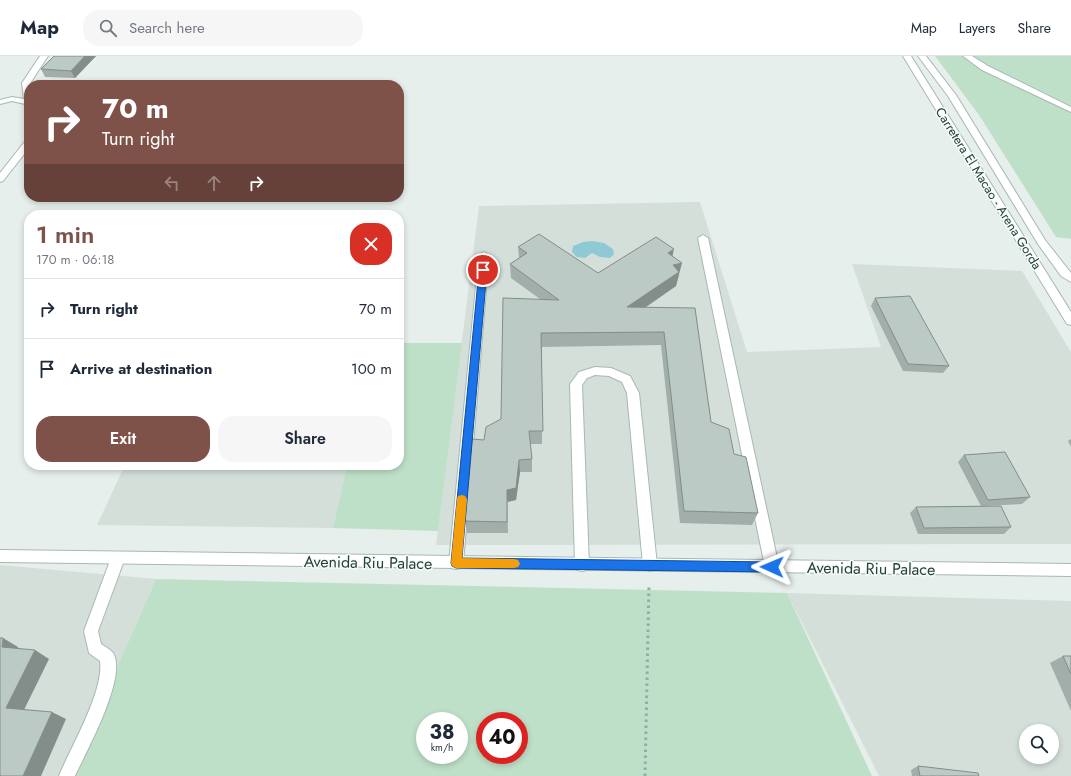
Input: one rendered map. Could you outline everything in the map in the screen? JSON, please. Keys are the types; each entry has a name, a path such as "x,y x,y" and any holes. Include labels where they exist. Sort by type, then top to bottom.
{"street":[{"path":"28,80 44,56"},
{"name":"Carretera El Macao - Arena Gorda","path":"907,56 1071,321"},
{"path":"922,56 952,95 1041,242 1065,274 1071,278"},
{"path":"967,56 985,68 1071,110"},
{"path":"0,102 12,99 24,103"},
{"path":"0,179 24,148"},
{"path":"704,238 772,567"},
{"path":"456,563 484,255"},
{"path":"582,565 576,384 584,375 595,371 611,372 626,379 633,393 650,565"},
{"name":"Avenida Riu Palace","path":"0,556 582,565 1071,570"},
{"path":"67,776 104,694 109,671 107,657 94,648 91,631 118,558"}],"path":[{"path":"645,776 650,565"}],"shaded area":[{"path":"700,202 747,352 881,347 852,264 1022,271 1071,352 1071,544 436,545 479,206"},
{"path":"123,470 346,470 333,528 97,525"},
{"path":"0,565 156,579 69,776 0,776"},
{"path":"787,593 1071,601 1071,776 879,776"}],"green space":[{"path":"935,56 1071,56 1071,239 1056,237 979,115"},
{"path":"404,343 462,343 438,531 333,528 346,470 404,470"},
{"path":"156,579 787,593 872,776 69,776"}],"water":[{"path":"592,241 604,243 613,249 614,254 610,258 600,257 592,253 585,258 577,257 572,252 573,246 583,242"}],"building":[{"path":"54,56 85,56 71,71 41,69"},
{"path":"539,234 598,273 656,237 674,249 668,253 682,263 673,265 679,272 627,307 695,308 711,422 729,429 734,454 746,457 758,513 684,511 664,332 541,333 543,431 529,431 532,459 519,460 516,488 507,490 507,522 465,521 472,439 484,440 486,427 501,419 503,298 559,300 510,264 527,253 518,247"},
{"path":"910,296 949,366 908,364 875,298"},
{"path":"1005,452 1030,497 988,500 964,455"},
{"path":"1001,506 1011,527 924,528 916,507"},
{"path":"0,638 3,638 2,647 35,650 6,708 52,712 23,776 0,776"},
{"path":"1063,656 1071,656 1071,674"},
{"path":"918,766 978,773 979,776 920,776"}],"slow traffic":[{"path":"462,499 456,563 514,564"}],"route":[{"path":"483,270 456,563 772,567"}]}
